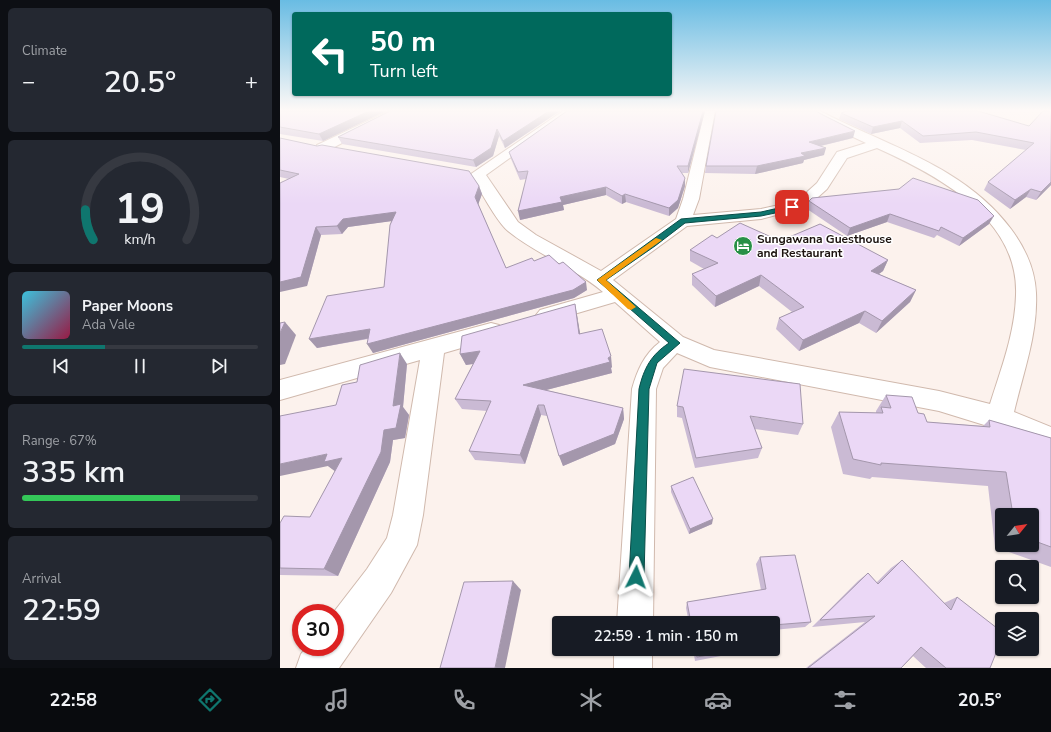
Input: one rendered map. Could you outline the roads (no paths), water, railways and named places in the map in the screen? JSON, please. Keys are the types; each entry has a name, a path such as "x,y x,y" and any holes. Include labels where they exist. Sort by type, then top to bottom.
{"street":[{"path":"322,148 334,142"},
{"path":"520,142 471,173 486,189 512,226 601,280 675,343 710,358 939,401 999,418 1051,439"},
{"path":"683,221 691,199 703,142"},
{"path":"601,280 683,221 761,214 802,204 822,186 842,156 878,143 919,163 964,189 985,207 1004,229 1021,258 1025,276 1026,303 1022,328 999,418"},
{"path":"308,145 345,152"},
{"path":"280,390 617,295"},
{"path":"635,616 644,389 648,374 654,361 675,343"},
{"path":"344,628 378,581 401,545 408,515 433,348"},
{"path":"315,668 324,656"},
{"path":"633,668 634,656"}],"place":[{"name":"Sungawana Guesthouse and Restaurant","path":"743,246"}]}
